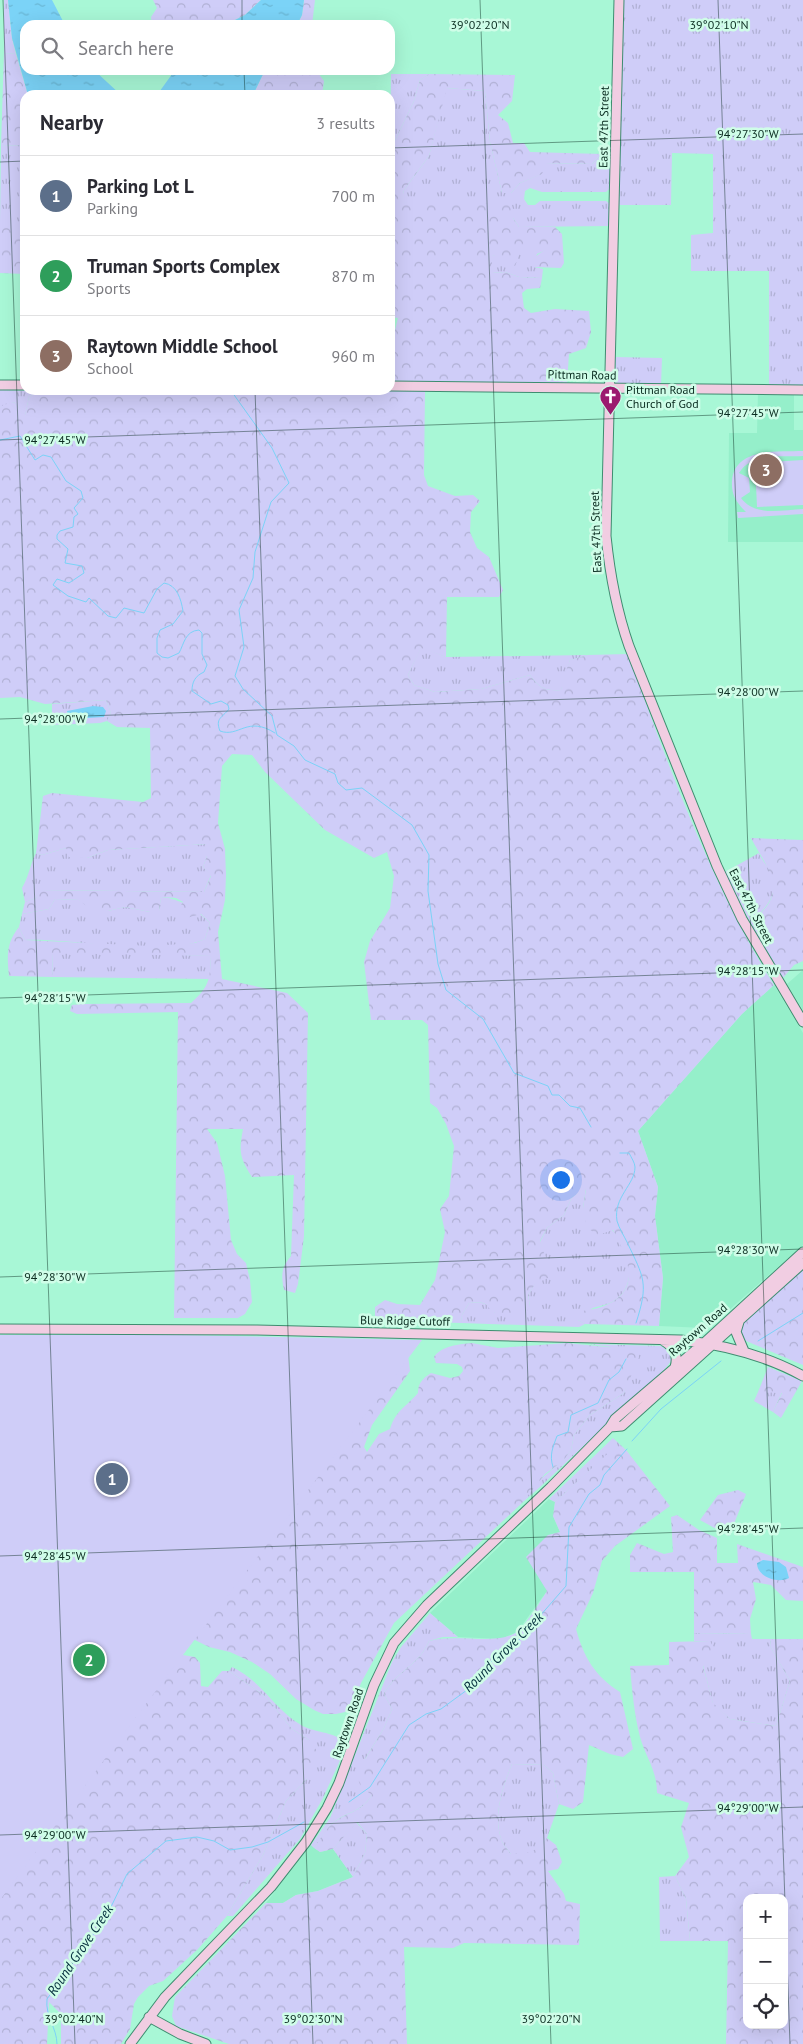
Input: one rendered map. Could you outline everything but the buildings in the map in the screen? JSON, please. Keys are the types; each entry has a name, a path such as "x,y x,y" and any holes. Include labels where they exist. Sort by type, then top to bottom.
{"main road":[{"name":"East 47th Street","path":"619,0 606,536 610,576 617,611 717,866 742,919 803,1022"},
{"path":"0,385 20,385"},
{"name":"Pittman Road","path":"395,386 803,390"},
{"name":"Raytown Road","path":"130,2044 149,2017 271,1887 306,1842 334,1793 350,1757 374,1685 394,1643 427,1605 551,1488 610,1427 615,1419 704,1343 803,1252"},
{"name":"Raytown Road","path":"610,1427 622,1426 803,1263"},
{"path":"739,1322 736,1332 744,1351"},
{"name":"Blue Ridge Cutoff","path":"0,1329 251,1330 662,1340 714,1344 744,1351 772,1361 803,1376"},
{"path":"662,1340 674,1349 675,1367"},
{"path":"149,2017 180,2034 206,2044"}],"shaded area":[{"path":"758,392 794,392 794,430 803,430 803,542 728,542 729,433 757,433"},
{"path":"803,970 803,1010 787,984"},
{"path":"774,985 803,1033 803,1245 711,1326 705,1328 659,1326 663,1278 655,1216 658,1187 638,1131 742,1014"},
{"path":"549,1499 555,1502 553,1516 560,1532 547,1591 517,1632 501,1639 458,1637 430,1613"},
{"path":"311,1845 320,1852 333,1849 353,1877 318,1891 296,1895 283,1903 266,1903"}],"green space":[{"path":"4,0 8,0 12,38 16,54 4,53"},
{"path":"153,0 261,0 245,15 235,20 151,20 151,17 157,8"},
{"path":"304,0 315,0 313,20 300,20"},
{"path":"623,0 803,0 803,385 769,385 769,271 691,271 691,235 713,233 713,154 672,153 671,205 618,205"},
{"path":"4,53 16,54 20,75 22,75 27,90 20,90 20,145 1,146"},
{"path":"429,74 420,80 414,101 395,141 395,90 391,90 391,75"},
{"path":"429,74 515,75 512,101 498,115 508,123 513,143 524,143 530,152 602,154 592,164 546,163 542,174 520,183 511,193 502,193 490,142 485,91 447,88 429,156 404,190 402,202 512,204 513,218 519,227 555,227 562,234 564,263 561,268 534,267 529,261 546,249 517,249 518,259 515,266 504,265 499,255 492,256 492,273 505,272 519,277 542,278 540,288 527,289 522,293 524,308 531,313 555,309 589,311 591,332 586,348 569,354 567,383 395,381 395,330 398,318 395,318 395,141 414,101 420,80"},
{"path":"263,75 320,75 324,81 323,90 255,90"},
{"path":"446,88 485,91 490,142 502,193 511,193 520,183 541,174 545,163 592,164 602,154 611,153 610,188 606,192 542,192 530,188 525,191 524,199 528,205 535,205 540,201 606,201 610,204 610,226 519,227 513,218 401,202 404,190 429,156"},
{"path":"20,145 20,222 0,222 1,146"},
{"path":"0,222 20,222 20,274 0,273"},
{"path":"516,249 548,249 537,254 534,267 543,269 542,278 519,277 505,272 492,273 492,256"},
{"path":"615,357 662,358 661,385 616,384"},
{"path":"0,390 20,391 20,395 32,395 29,397 25,416 14,402 0,408"},
{"path":"395,391 425,391 424,475 428,486 455,496 473,495 480,501 471,512 470,532 477,548 489,557 503,590 499,597 447,597 446,657 421,648 408,675 414,685 435,692 481,689 530,675 543,688 561,690 570,660 588,655 628,654 675,781 710,865 751,946 774,985 742,1014 638,1131 658,1187 655,1216 663,1278 659,1326 585,1324 578,1320 580,1312 603,1306 617,1298 625,1290 629,1271 623,1250 613,1230 598,1235 587,1228 583,1208 586,1189 572,1197 564,1215 547,1228 540,1241 545,1256 552,1262 550,1277 535,1284 528,1295 530,1306 525,1314 501,1315 485,1304 469,1303 462,1315 461,1323 375,1320 375,1307 385,1300 397,1304 420,1305 435,1280 445,1232 440,1209 449,1196 454,1146 446,1124 437,1108 430,1103 428,1025 422,1020 371,1020 364,962 370,941 390,908 394,876 387,852 374,858 325,830 265,772 252,755 232,754 222,766 218,823 225,849 226,875 225,900 218,932 222,979 287,993 308,1013 304,1236 298,1284 295,1293 284,1290 282,1276 285,1264 291,1256 294,1175 252,1177 241,1154 243,1129 207,1129 217,1143 225,1176 231,1240 237,1254 246,1263 252,1302 245,1314 238,1318 174,1318 178,1012 77,1014 70,1011 72,1005 83,1004 191,1003 202,992 207,983 211,956 53,953 52,977 9,976 8,950 19,927 25,940 151,946 195,943 205,939 210,923 201,914 183,919 178,909 183,902 176,898 161,897 159,912 125,907 108,911 91,910 79,900 55,899 49,909 22,914 25,902 36,898 40,890 204,892 211,876 203,867 207,856 207,844 108,850 87,858 69,857 66,848 42,855 36,853 43,796 52,793 143,802 151,798 150,728 117,727 107,721 111,713 106,700 45,704 20,697 0,698 0,408 3,405 14,402 25,415 29,397 32,395 395,395"},
{"path":"803,451 803,456 777,456 759,459 745,466 739,473 749,478 750,492 741,498 747,504 754,508 769,511 803,509 803,514 738,518 737,512 746,512 735,498 732,490 732,481 735,470 741,462 749,457 770,452"},
{"path":"803,460 803,505 757,507 755,463"},
{"path":"421,647 446,657 588,655 570,660 561,690 543,688 530,675 481,689 435,692 414,685 408,675"},
{"path":"106,700 111,713 107,721 52,725 52,704"},
{"path":"751,838 803,840 803,961 794,965 783,978 750,922 770,902 773,892 770,872"},
{"path":"207,844 207,856 203,867 211,875 204,892 41,890 36,898 25,902 22,888 36,853 42,855 66,848 87,858 108,850"},
{"path":"759,853 773,875 774,885 768,903 760,914 750,922 725,872"},
{"path":"161,897 182,902 205,918 210,923 205,939 166,947 117,946 25,940 19,927 22,914 49,909 55,899 79,900 108,911 125,907 150,912 159,911"},
{"path":"100,952 211,956 210,979 52,977 53,953"},
{"path":"586,1188 583,1208 611,1229 617,1236 629,1263 628,1282 618,1298 589,1310 578,1320 585,1324 579,1327 461,1323 462,1315 469,1303 484,1304 495,1313 530,1306 528,1295 541,1270 543,1256 540,1242 547,1228 564,1215 572,1197"},
{"path":"803,1268 803,1365 746,1341 741,1330 745,1320"},
{"path":"0,1335 182,1335 422,1340 142,1709 0,1900"},
{"path":"472,1343 498,1348 567,1343 636,1350 639,1357 624,1393 590,1415 574,1435 571,1450 563,1461 545,1474 522,1503 394,1623 361,1683 352,1705 345,1712 323,1714 314,1710 296,1699 270,1674 252,1662 230,1652 209,1647 191,1638 407,1347 410,1371 372,1425 364,1447 367,1452 379,1434 390,1429 398,1413 418,1393 420,1384 426,1377 431,1373 450,1378 459,1376 463,1371 462,1367 457,1364 436,1363 434,1357 437,1353 451,1346"},
{"path":"590,1344 661,1346 670,1352 671,1361 665,1369 522,1503 535,1484 563,1460 571,1450 574,1435 590,1415 624,1393 630,1374 610,1347"},
{"path":"768,1367 802,1381 781,1418 773,1412 782,1393 758,1392"},
{"path":"758,1392 782,1392 773,1412 754,1401"},
{"path":"613,1438 626,1450 616,1447 555,1502 549,1499"},
{"path":"616,1446 626,1450 670,1506 615,1546 602,1561 593,1593 576,1629 583,1649 597,1673 620,1692 633,1749 623,1757 589,1745 583,1802 573,1809 559,1804 553,1773 544,1765 512,1764 502,1792 498,1812 499,1832 504,1846 511,1854 532,1851 547,1838 556,1845 562,1862 558,1869 548,1871 564,1894 566,1901 580,1904 579,1945 464,1943 453,1948 404,1947 407,2044 229,2044 176,2026 172,2016 175,1997 266,1903 283,1903 296,1895 318,1891 353,1877 365,1853 367,1834 357,1822 333,1849 320,1852 314,1848 331,1825 363,1806 372,1795 361,1787 356,1774 384,1728 392,1709 384,1694 395,1679 419,1657 429,1641 451,1638 499,1638 509,1636 521,1629 547,1591 526,1557 548,1535 560,1532 553,1516 555,1502"},
{"path":"738,1490 746,1494 729,1536 700,1520 718,1495"},
{"path":"677,1515 699,1530 717,1538 717,1563 738,1563 737,1544 803,1567 803,1601 786,1600 771,1585 753,1582 756,1599 750,1619 751,1634 694,1633 694,1572 630,1572 630,1555 637,1543 664,1554 673,1552 671,1517"},
{"path":"430,1613 458,1637 443,1637 429,1641 419,1657 389,1686 384,1694 392,1709 384,1728 365,1759 372,1795 362,1806 331,1825 314,1848 311,1845 330,1818 392,1662 401,1647"},
{"path":"694,1633 751,1634 752,1639 771,1639 770,1646 790,1681 776,1726 730,1719 713,1704 703,1665 710,1641 694,1641"},
{"path":"771,1639 803,1639 803,2044 726,2044 728,1941 690,1941 686,1899 675,1876 689,1857 681,1827 689,1803 657,1793 653,1771 638,1728 630,1666 669,1665 669,1642 710,1641 717,1654 703,1666 713,1703 730,1719 776,1726 790,1681 770,1646"},
{"path":"177,1654 195,1657 200,1663 201,1686 208,1687 222,1671 229,1671 266,1697 292,1729 309,1740 317,1751 316,1764 307,1779 286,1801 263,1855 227,1916 198,1949 173,1972 163,1981 149,1986 138,1997 134,2004 130,2029 121,2044 61,2044 61,2014 49,2002 47,2044 0,2044 0,1880"},
{"path":"232,1667 251,1679 283,1711 301,1725 340,1738 344,1742 343,1754 323,1798 300,1839 233,1916 227,1916 263,1855 286,1801 307,1779 309,1740 292,1729 266,1697 229,1671"},
{"path":"512,1764 544,1765 553,1773 559,1804 547,1838 540,1848 527,1854 511,1854 504,1846 499,1832 498,1812 505,1782"},
{"path":"356,1822 367,1834 365,1853 353,1877 333,1849"},
{"path":"675,1876 686,1899 690,1941 660,1941 659,1877"}],"water":[{"path":"8,0 52,0 62,20 20,20 20,66 12,38"},
{"path":"261,0 304,0 300,20 235,20 245,15"},
{"path":"22,75 99,75 116,90 27,90"},
{"path":"171,75 263,75 255,90 161,90"},
{"path":"93,706 103,707 106,711 104,717 71,719 68,717 67,711"},
{"path":"763,1560 779,1562 786,1567 789,1578 774,1580 764,1575 760,1572 757,1563"}],"waterway":[{"path":"234,395 272,448 289,483 271,502 255,552 253,578 239,610 244,647 235,676 243,689 272,716 277,735 294,746 305,760 335,774 338,783 346,790 362,788 412,825 429,855 428,891 438,964 446,990 483,1019 514,1073 548,1086 552,1095 559,1095 570,1106 580,1108 591,1127"},
{"path":"0,440 20,436 35,460 43,455 51,457 66,481 81,491 83,498 74,508 78,514 74,517 73,527 60,531 57,539 68,549 65,563 82,566 84,573 69,583 57,579 53,585 68,596 86,602 89,598 108,616 116,618 124,608 144,613 157,589 164,583 168,584 180,597 183,611 173,624 160,630 157,638 157,653 162,657 168,658 179,653 188,635 199,630 202,633 202,654 207,665 204,672 198,675 195,680 192,691 211,704 221,701 228,705 229,709 220,718 218,723 220,731 233,732 250,726 257,726 275,733"},
{"path":"620,1153 629,1153 635,1167 632,1180 618,1205 617,1221 643,1281 642,1299 636,1323"},
{"name":"Round Grove Creek","path":"758,1341 803,1313"},
{"path":"553,1467 551,1455 554,1444 557,1436 568,1432 571,1415 598,1403 609,1380 619,1372 626,1359"},
{"name":"Round Grove Creek","path":"632,1441 661,1409 721,1361"},
{"name":"Round Grove Creek","path":"349,1802 370,1787 409,1725 426,1714 441,1709 467,1690 503,1648 519,1640 566,1586 569,1527 589,1494 600,1485 604,1475 627,1449"},
{"name":"Round Grove Creek","path":"57,2044 48,2011 47,1999 107,1915 127,1874 166,1841 197,1837 214,1841 230,1850 252,1847 268,1842 304,1822"}],"place":[{"name":"Pittman Road Church of God","path":"610,416"},
{"name":"Raytown Middle School","path":"766,470"},
{"name":"Parking Lot L","path":"112,1479"},
{"name":"Truman Sports Complex","path":"89,1660"}]}
